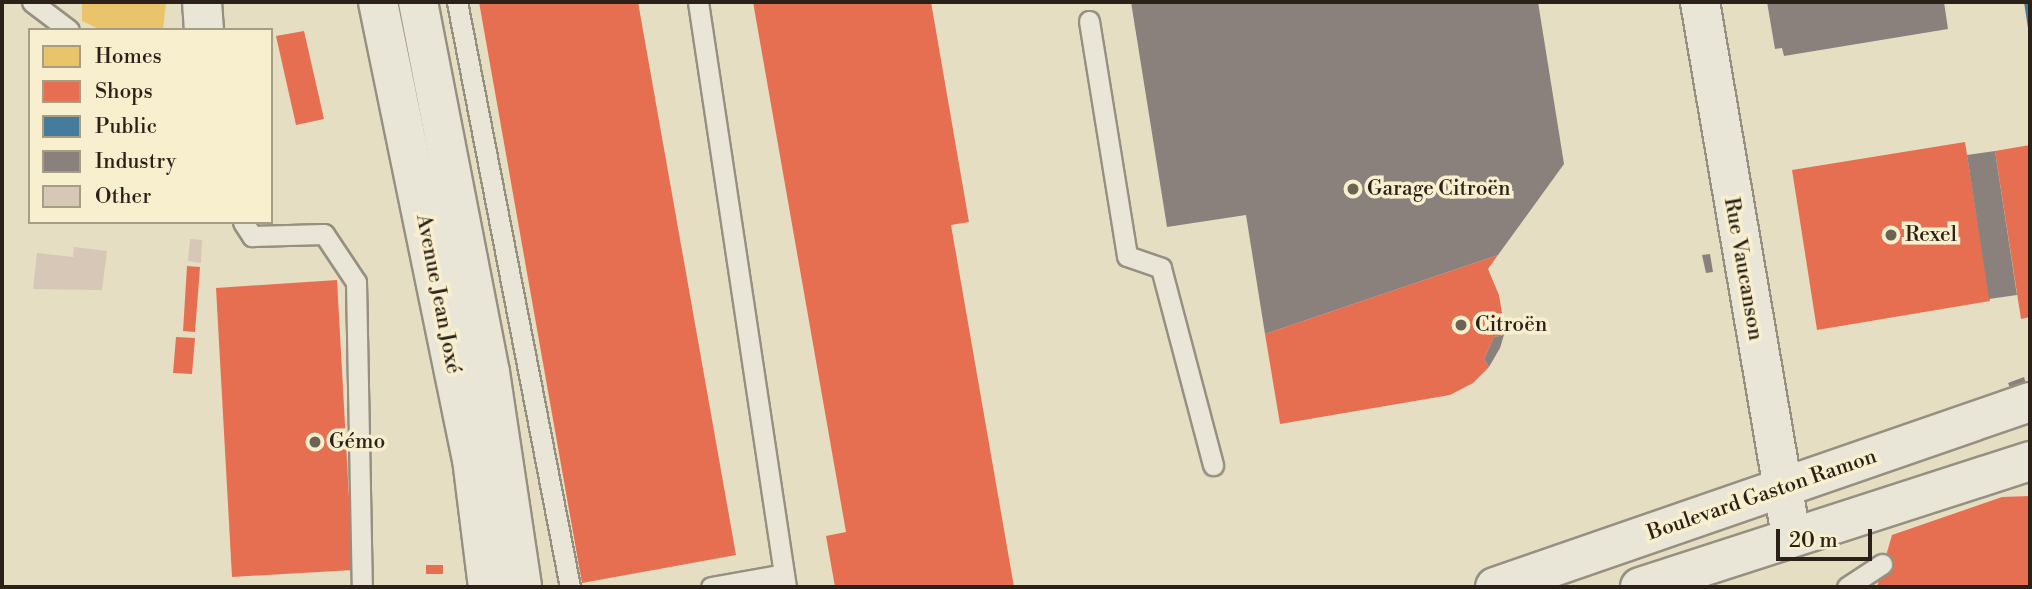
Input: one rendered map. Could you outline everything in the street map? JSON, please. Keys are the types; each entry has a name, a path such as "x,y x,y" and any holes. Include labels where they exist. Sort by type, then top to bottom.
{"main road":[{"path":"202,2 204,28"},
{"name":"Avenue Jean Joxé","path":"378,2 472,459 488,587"},
{"name":"Avenue Jean Joxé","path":"418,2 490,372 522,587"},
{"name":"Rue Vaucanson","path":"1700,2 1791,536"},
{"name":"Boulevard Gaston Ramon","path":"1495,587 2030,402"},
{"path":"1640,587 1791,536 2030,461"}],"lane":[{"path":"32,2 66,28"},
{"path":"457,2 569,587"},
{"path":"698,2 785,580 711,587"},
{"path":"1089,21 1126,256 1161,268 1213,465"},
{"path":"244,224 252,236 324,234 356,282 362,587"},
{"path":"1847,587 1882,564"}],"building: Homes":[{"path":"82,2 166,2 163,28 97,28 82,21"}],"building: Shops":[{"path":"479,2 638,2 736,555 582,583"},
{"path":"753,2 931,2 969,222 951,225 1014,587 835,587 826,536 846,532"},
{"path":"304,31 324,119 296,125 276,36"},
{"name":"Rexel","path":"1965,142 1990,301 1817,330 1792,170"},
{"path":"2030,145 2030,317 2021,319 1995,151"},
{"path":"1498,255 1488,269 1499,295 1505,331 1504,335 1494,337 1484,359 1489,367 1473,383 1450,395 1280,424 1265,334"},
{"path":"187,266 200,267 195,332 183,331"},
{"path":"337,280 353,570 232,577 216,288"},
{"path":"176,337 195,338 192,374 173,373"},
{"path":"2030,496 2030,587 1877,587 1892,535 2002,497"},
{"path":"426,565 443,565 443,574 426,574"}],"building: Public":[{"path":"2024,2 2030,2 2029,35"}],"building: Industry":[{"name":"Garage Citroën","path":"1131,2 1538,2 1564,164 1498,255 1265,334 1246,215 1167,227"},
{"path":"1767,2 1944,2 1948,29 1784,56 1782,48 1775,49"},
{"path":"1995,151 2017,295 1989,299 1967,155"},
{"path":"1710,254 1713,272 1706,273 1702,255"},
{"path":"1504,335 1489,367 1484,359 1494,337"},
{"path":"2024,377 2026,384 2011,390 2008,383"}],"building: Other":[{"path":"190,239 202,240 201,263 188,261"},
{"path":"74,247 107,251 102,290 33,289 37,253 73,257"}],"place":[{"name":"Garage Citroën","path":"1353,189"},
{"name":"Rexel","path":"1891,235"},
{"name":"Citroën","path":"1461,325"},
{"name":"Gémo","path":"315,442"}]}
